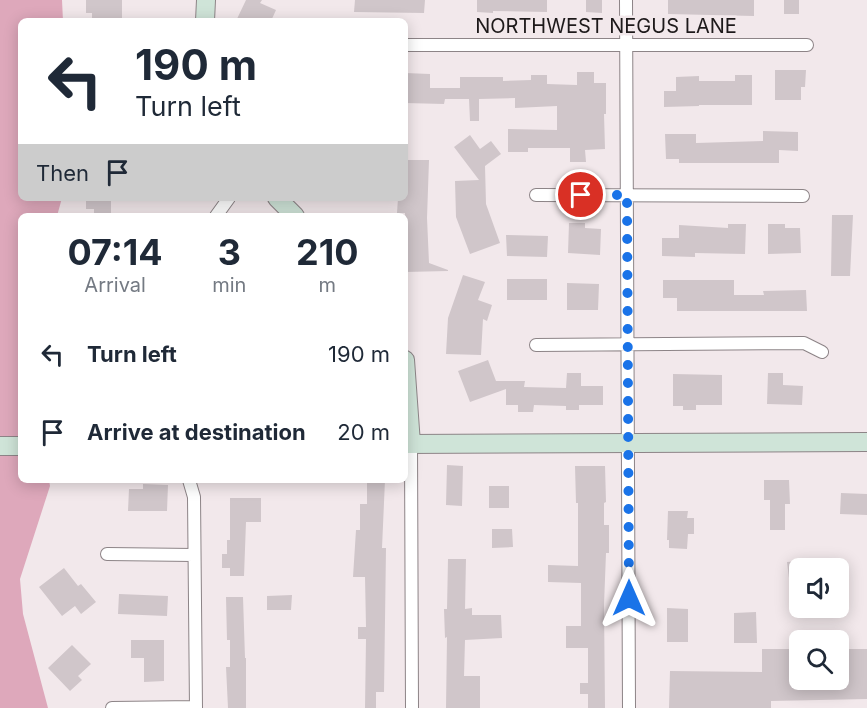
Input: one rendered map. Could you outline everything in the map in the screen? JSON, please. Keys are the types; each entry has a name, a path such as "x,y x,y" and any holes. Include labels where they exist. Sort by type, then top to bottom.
{"main road":[{"path":"206,0 206,18"},
{"path":"280,201 292,213"},
{"path":"408,444 867,442"},
{"path":"0,446 18,446"}],"street":[{"path":"626,0 629,708"},
{"name":"NORTHWEST NEGUS LANE","path":"408,45 807,45"},
{"path":"536,195 803,196"},
{"path":"536,345 804,343 822,352"},
{"path":"408,444 412,708"},
{"path":"112,708 196,708 194,496 190,483"},
{"path":"194,496 198,483"},
{"path":"107,554 194,555"}],"shaded area":[{"path":"0,0 62,0 63,18 18,18 18,201 61,201 58,213 18,213 18,483 50,483 50,486 20,579 23,614 48,708 0,708"}],"building":[{"path":"86,0 122,0 122,18 92,18 92,13 86,13"},
{"path":"246,0 262,0 260,3 276,10 272,18 237,18"},
{"path":"355,0 425,0 424,13 354,12"},
{"path":"477,0 547,0 547,12 477,12"},
{"path":"586,0 602,0 602,13 586,12"},
{"path":"668,0 754,0 754,16 668,14"},
{"path":"784,0 799,0 799,14 784,14"},
{"path":"775,70 806,70 805,87 801,87 801,100 775,100"},
{"path":"577,72 594,72 594,83 606,83 605,149 585,150 586,162 570,162 570,148 528,148 528,152 508,152 508,129 557,130 557,106 515,108 515,98 479,99 479,121 470,121 469,99 445,99 444,104 408,103 408,73 430,74 430,88 460,88 460,77 503,77 503,81 531,80 531,75 547,75 547,84 577,85"},
{"path":"735,75 752,75 752,105 664,107 664,91 676,91 676,77 699,76 699,81 735,81"},
{"path":"763,131 798,132 798,151 779,150 779,163 679,163 679,159 666,159 665,134 696,134 696,143 763,141"},
{"path":"470,135 480,149 491,141 501,154 485,166 486,204 500,243 470,254 456,217 455,181 479,180 454,147"},
{"path":"408,160 429,160 427,218 429,263 448,271 408,272 408,213 397,213 398,201 408,201"},
{"path":"86,201 111,201 111,213 94,213 94,209 86,209"},
{"path":"832,215 853,215 850,276 831,276"},
{"path":"569,223 585,223 585,228 601,229 600,255 568,253"},
{"path":"728,224 746,224 745,254 695,253 695,257 662,256 662,238 679,238 679,225 728,228"},
{"path":"768,224 785,224 785,228 800,228 801,253 768,254"},
{"path":"506,235 548,236 547,257 507,256"},
{"path":"463,275 485,282 478,300 492,305 487,321 483,319 481,355 446,354 448,318"},
{"path":"507,279 547,279 547,300 507,300"},
{"path":"663,280 734,280 734,295 764,295 763,291 806,290 807,311 677,311 677,298 663,298"},
{"path":"567,283 599,284 598,310 567,310"},
{"path":"488,360 496,381 525,381 524,387 566,388 567,373 581,373 581,386 603,386 603,405 579,405 579,410 566,410 566,406 534,405 533,412 518,412 518,405 506,405 506,389 470,402 458,371"},
{"path":"768,373 783,373 783,385 803,386 802,405 767,404"},
{"path":"673,374 722,375 722,405 696,405 696,410 683,410 683,406 673,406"},
{"path":"447,465 463,466 462,506 446,505"},
{"path":"575,466 605,466 604,525 609,525 609,553 606,553 604,605 605,708 588,708 588,694 580,694 580,683 588,683 588,648 566,648 566,626 581,626 581,583 548,582 548,565 578,566 578,503 576,503"},
{"path":"764,480 789,480 790,504 785,504 785,530 770,530 770,500 764,500"},
{"path":"367,483 385,483 382,548 386,548 384,692 376,692 376,708 365,708 366,639 358,639 358,627 366,627 365,577 353,577 356,530 360,530 360,504 367,504"},
{"path":"143,484 168,485 167,511 128,511 129,489 143,489"},
{"path":"489,486 509,486 509,508 489,508"},
{"path":"841,493 867,494 867,515 840,514"},
{"path":"230,498 261,498 261,522 246,522 244,576 230,576 230,568 222,568 222,554 227,554 227,540 230,540"},
{"path":"668,511 688,511 687,518 694,518 694,534 688,534 687,549 669,548"},
{"path":"492,529 512,529 513,547 492,548"},
{"path":"448,559 466,559 465,609 472,608 472,615 501,615 502,638 465,640 464,676 480,676 480,708 446,708 447,637 445,638 444,609 447,609"},
{"path":"64,568 78,586 81,584 96,602 81,614 75,606 62,616 39,587"},
{"path":"119,594 168,596 167,616 118,614"},
{"path":"292,595 291,610 267,610 267,596"},
{"path":"226,597 243,597 246,708 228,708 226,667 230,667 230,640 227,640"},
{"path":"667,608 688,609 688,642 667,642"},
{"path":"756,612 757,643 734,643 734,613"},
{"path":"131,640 164,640 164,681 144,682 144,658 131,658"},
{"path":"72,645 91,664 78,676 82,680 70,691 48,668"},
{"path":"762,649 789,649 789,690 849,690 849,649 867,649 867,699 771,701 771,708 669,708 670,671 762,672"}],"route":[{"path":"581,195 627,195 629,598"}]}
